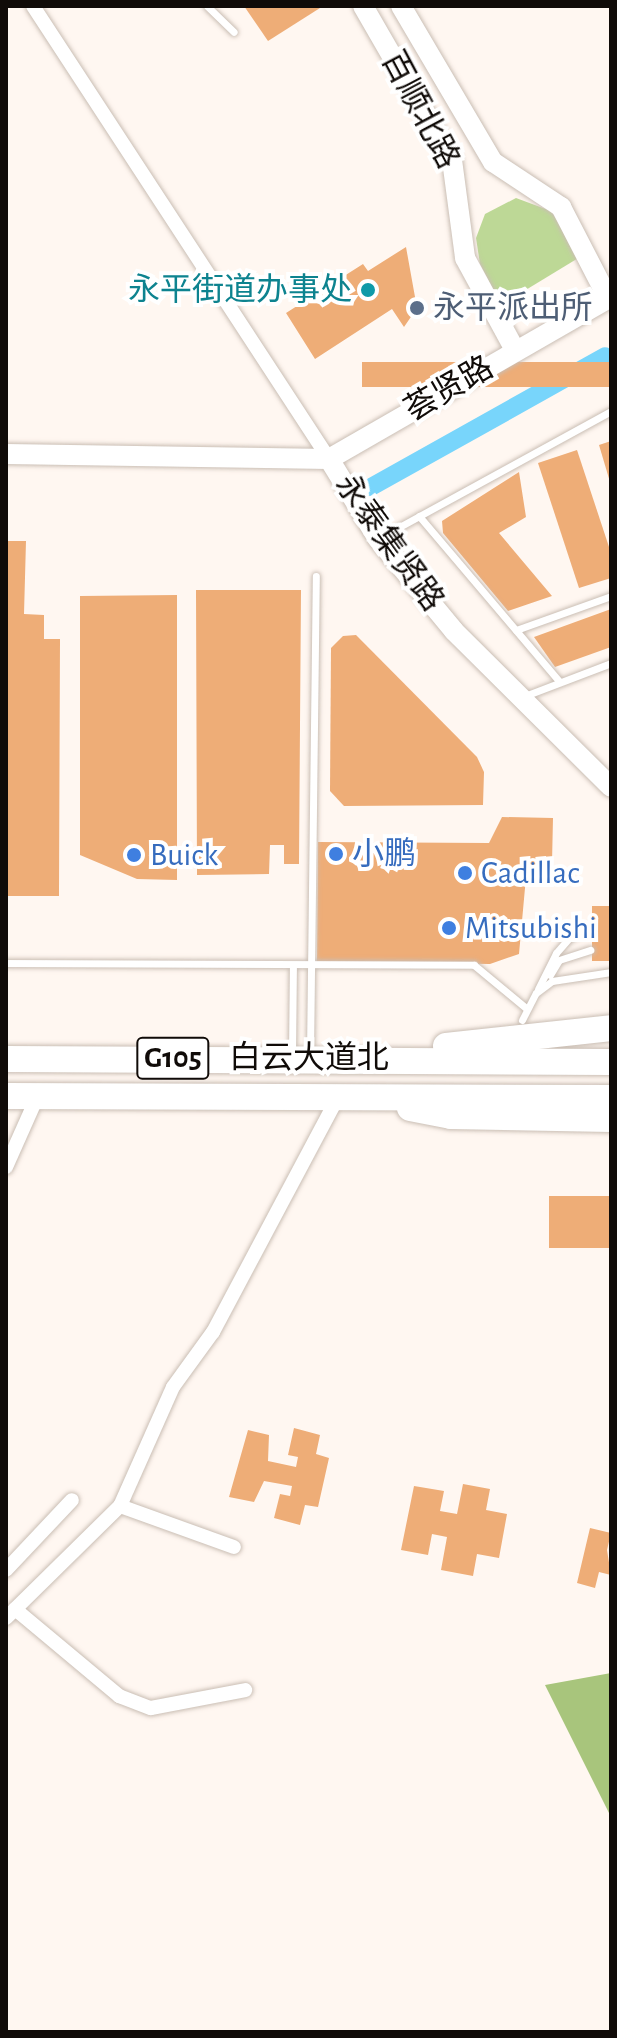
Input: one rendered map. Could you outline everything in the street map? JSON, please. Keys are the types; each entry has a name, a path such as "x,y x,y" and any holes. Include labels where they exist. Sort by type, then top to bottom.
{"highway":[{"name":"G105","path":"339,1058 611,1028"},
{"name":"白云大道北","path":"6,1059 339,1058 611,1062"},
{"name":"G105","path":"339,1095 451,1116 611,1119"},
{"name":"白云大道北","path":"6,1096 611,1098"}],"street":[{"path":"33,6 329,459"},
{"name":"百顺北路","path":"363,6 452,160 465,258 515,350"},
{"name":"百顺北路","path":"401,6 493,162 561,207 610,300"},
{"name":"荟贤路","path":"329,459 515,350 610,300"},
{"name":"永泰集贤路","path":"6,454 329,459 378,539 517,699 611,787"},
{"path":"6,1167 38,1095"},
{"path":"245,1690 184,1703 141,1704 119,1696 10,1613 120,1506 173,1387 213,1332 339,1095"},
{"path":"6,1570 72,1500"},
{"path":"120,1506 234,1547"}],"lane":[{"path":"207,6 234,32"},
{"path":"378,539 611,411"},
{"path":"419,516 559,681"},
{"path":"301,1058 311,965 316,576"},
{"path":"516,630 611,596"},
{"path":"517,699 611,663"},
{"path":"539,990 556,953 569,938 588,928"},
{"path":"522,1020 526,1008 559,960 590,950"},
{"path":"6,963 474,965 526,1008"},
{"path":"293,965 301,1058"},
{"path":"539,990 567,976 611,972"}],"green space":[{"path":"516,198 551,211 580,257 501,305 480,264 476,238 485,214"},
{"path":"611,1673 611,1817 545,1685"}],"building":[{"path":"244,6 318,6 320,8 268,41"},
{"name":"永平街道办事处","path":"406,247 417,308 404,327 392,309 315,359 286,313 363,264 368,271"},
{"path":"362,362 611,362 611,387 362,387"},
{"path":"611,441 611,482 610,482 599,445"},
{"path":"577,450 611,553 611,578 579,588 538,463"},
{"path":"519,472 526,517 499,533 552,596 508,611 443,533 442,521"},
{"path":"6,541 26,541 24,614 44,615 44,639 60,639 59,896 6,896"},
{"path":"196,590 301,590 299,864 284,864 284,845 270,845 269,874 197,875"},
{"path":"177,595 177,880 137,879 80,855 80,596"},
{"path":"611,609 611,647 555,667 534,637"},
{"path":"356,635 477,757 484,772 483,805 344,806 330,791 331,648 343,636"},
{"path":"502,817 553,818 552,863 527,866 519,954 490,964 317,962 318,842 489,843"},
{"path":"592,906 611,906 611,961 592,961"},
{"path":"549,1196 611,1196 611,1248 549,1248"},
{"path":"294,1428 320,1435 316,1454 329,1458 318,1507 305,1505 300,1525 274,1518 280,1494 290,1496 292,1486 264,1481 254,1502 229,1497 248,1430 269,1435 268,1461 296,1467 298,1457 288,1455"},
{"path":"463,1484 490,1489 486,1510 507,1514 499,1558 477,1554 473,1576 441,1570 447,1537 432,1534 428,1555 401,1550 414,1486 444,1491 440,1511 457,1514"},
{"path":"590,1528 611,1533 607,1550 611,1575 599,1572 595,1588 577,1583"}],"waterway":[{"path":"371,487 605,356"}],"place":[{"name":"永平街道办事处","path":"368,290"},
{"name":"永平派出所","path":"417,308"},
{"name":"小鹏","path":"336,854"},
{"name":"Buick","path":"134,855"},
{"name":"Cadillac","path":"465,873"},
{"name":"Mitsubishi","path":"449,928"}]}
